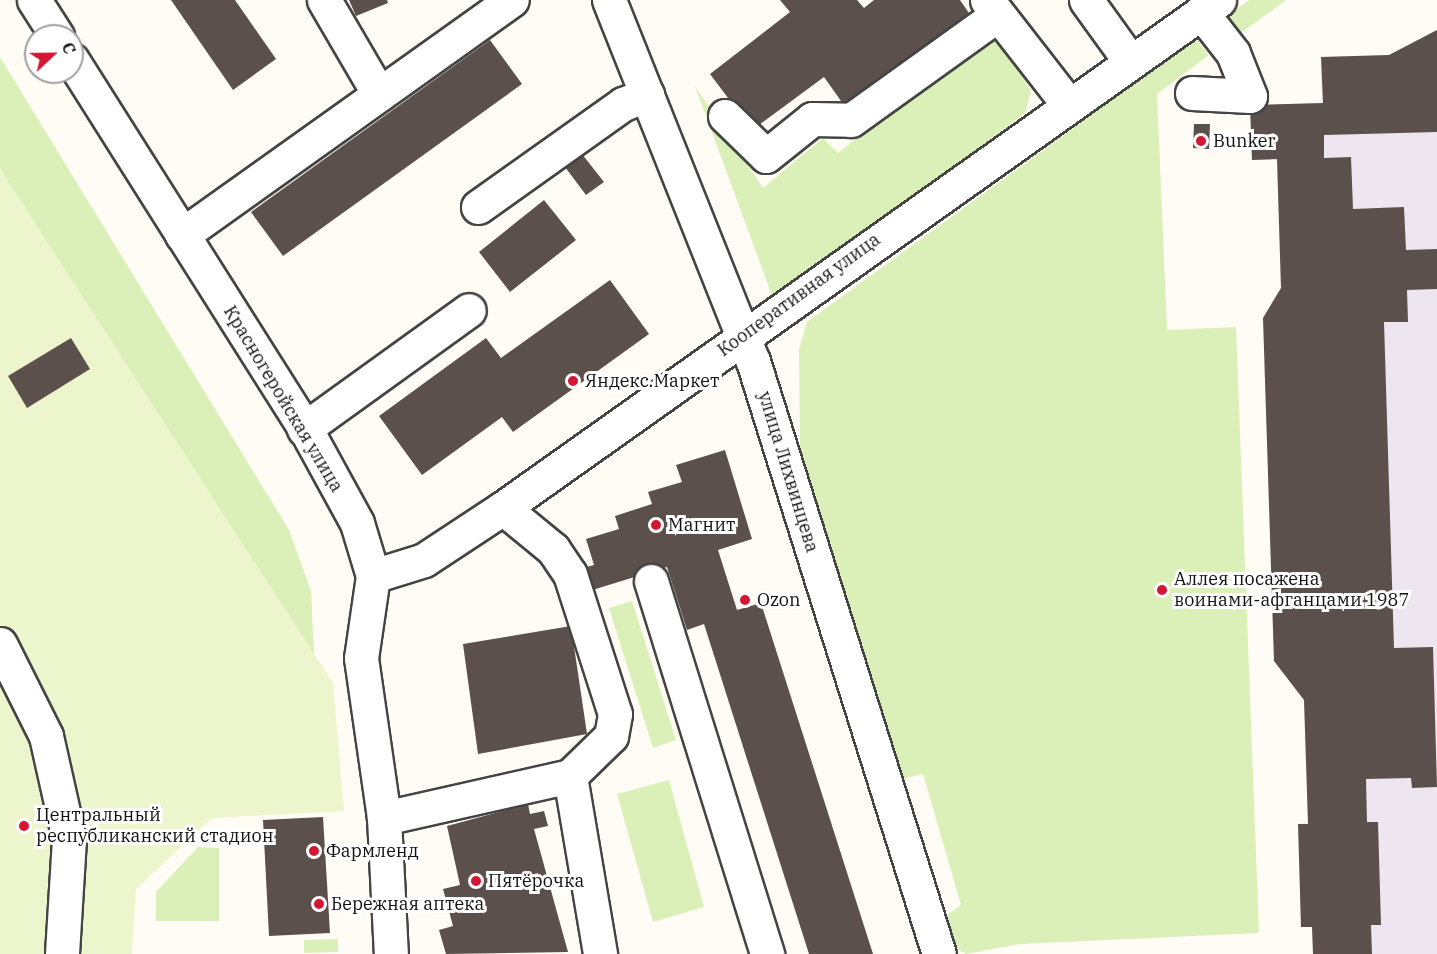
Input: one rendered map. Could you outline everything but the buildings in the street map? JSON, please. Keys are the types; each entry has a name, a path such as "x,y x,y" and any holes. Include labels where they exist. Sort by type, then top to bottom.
{"street":[{"path":"34,0 49,24"},
{"path":"324,0 379,94"},
{"path":"182,234 512,0"},
{"name":"улица Лихвинцева","path":"609,0 743,336 939,954"},
{"path":"1086,0 1130,61"},
{"path":"1192,93 1250,96 1233,53 1210,6"},
{"name":"Кооперативная улица","path":"372,576 424,560 503,508 1068,104 1210,6"},
{"path":"725,116 766,156 812,119 851,120 992,7 1068,104"},
{"name":"Красногеройская улица","path":"84,79 304,429 357,523 372,576 361,658 384,818 391,954"},
{"path":"478,207 623,104 647,95"},
{"path":"304,429 469,310"},
{"path":"384,818 570,776 610,736 615,714 570,574 553,549 503,508"},
{"path":"651,581 767,954"},
{"path":"0,644 46,736 69,839 62,954"},
{"path":"570,776 600,954"}],"shaded area":[{"path":"1437,30 1437,954 1313,954 1312,927 1301,927 1298,824 1308,823 1304,700 1274,661 1263,318 1281,288 1277,160 1252,160 1250,105 1322,103 1321,57 1389,55"}],"green space":[{"path":"1249,0 1286,0 1237,36 1224,18"},
{"path":"987,35 1008,49 1031,92 1025,113 774,301 695,86 763,188 823,138 838,153"},
{"path":"1196,39 1209,55 1157,94 1167,330 1236,327 1259,933 1020,944 966,954 955,948 943,918 961,905 923,774 901,779 800,453 799,349 807,322"},
{"path":"0,57 289,530 311,591 314,656 0,169"},
{"path":"0,169 333,683 344,811 212,818 136,889 132,954 0,954"},
{"path":"632,601 676,740 653,748 609,608"},
{"path":"669,780 704,907 653,922 617,794"},
{"path":"198,847 219,848 219,921 156,921 156,892"},
{"path":"338,939 338,952 304,953 304,940"}],"place":[{"name":"Bunker","path":"1201,141"},
{"name":"Яндекс.Маркет","path":"573,381"},
{"name":"Магнит","path":"656,525"},
{"name":"Аллея посажена воинами-афганцами 1987","path":"1162,590"},
{"name":"Ozon","path":"745,600"},
{"name":"Центральный республиканский стадион","path":"24,826"},
{"name":"Фармленд","path":"314,851"},
{"name":"Пятёрочка","path":"476,881"},
{"name":"Бережная аптека","path":"319,904"}]}
